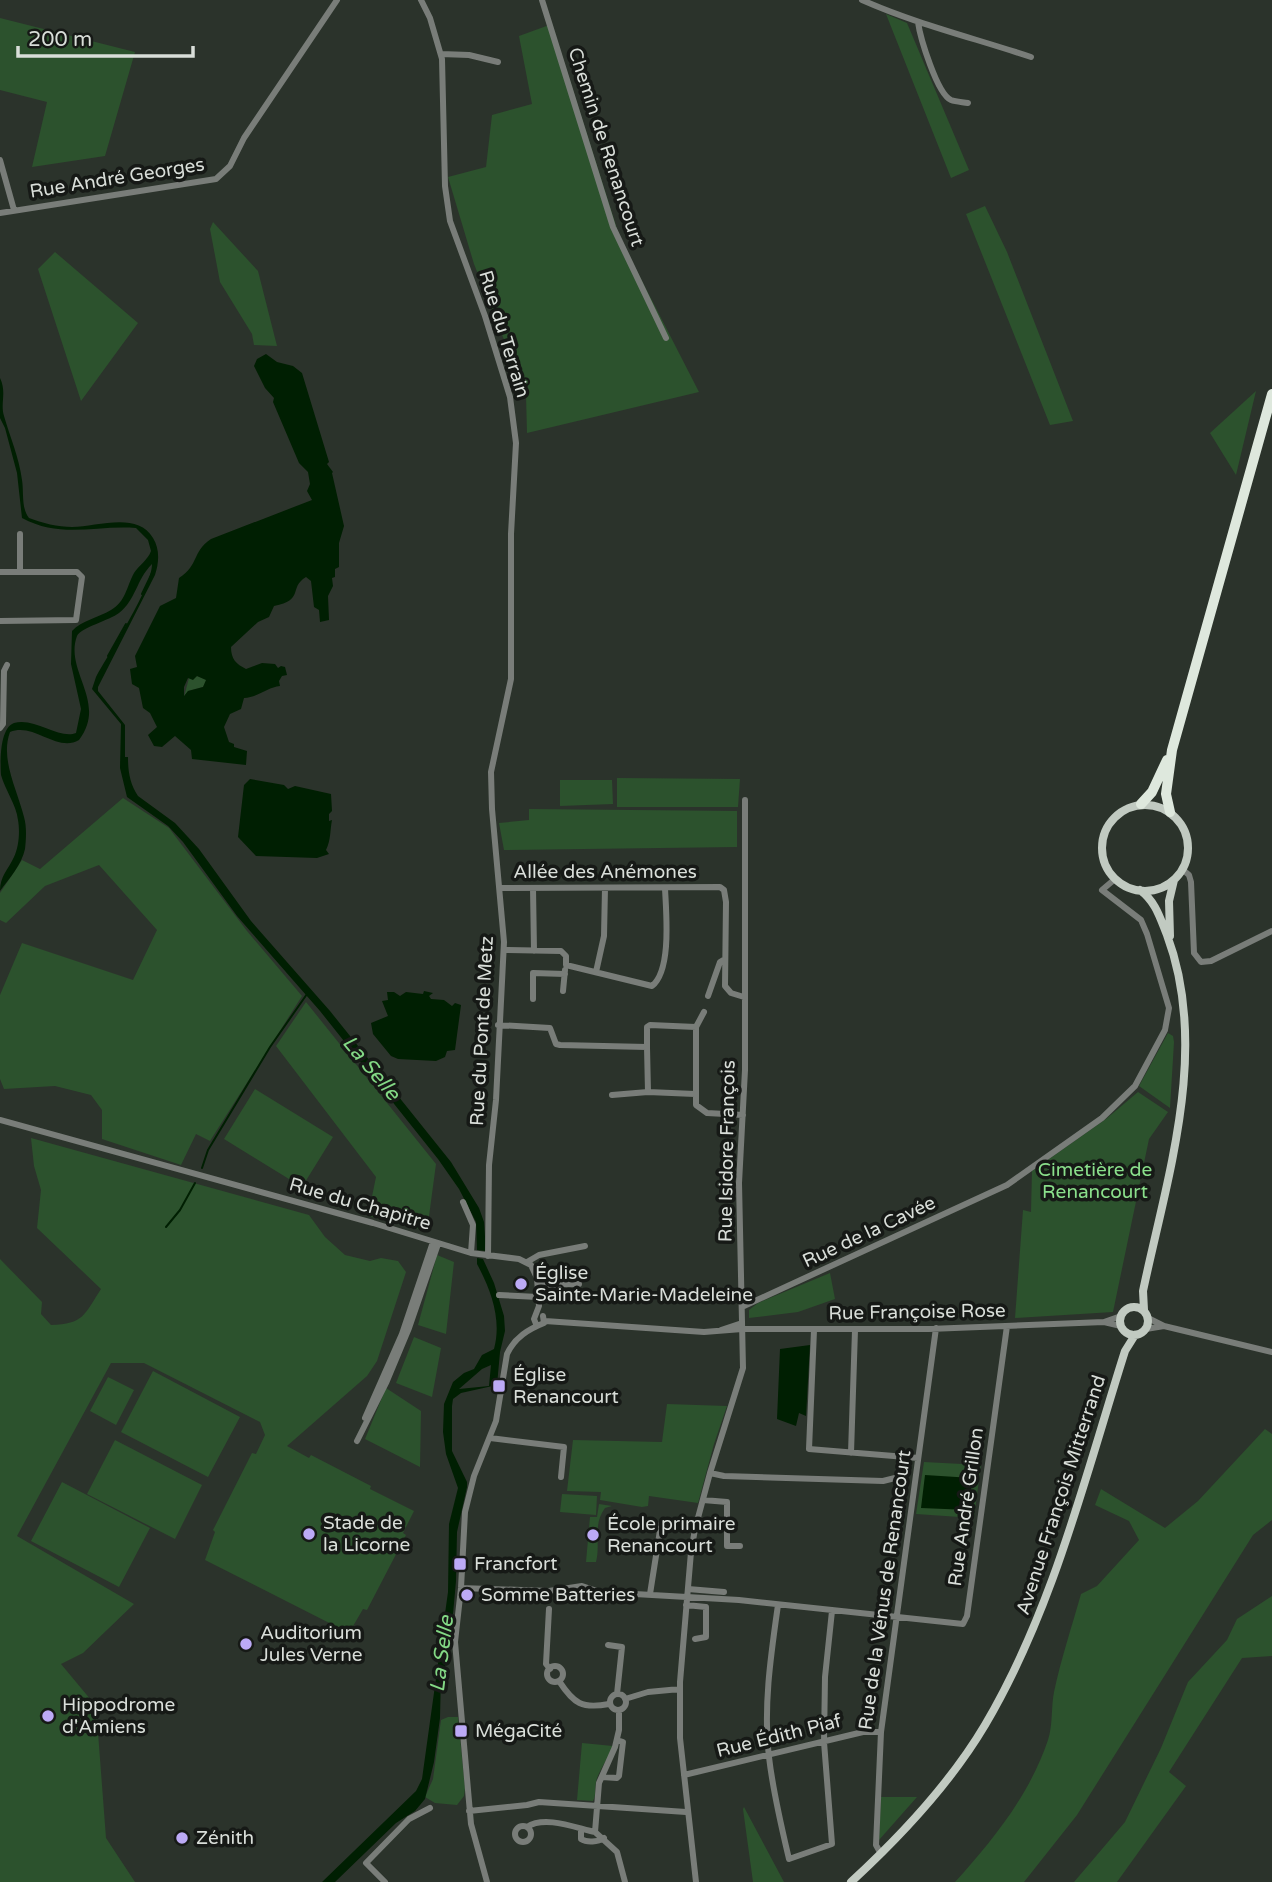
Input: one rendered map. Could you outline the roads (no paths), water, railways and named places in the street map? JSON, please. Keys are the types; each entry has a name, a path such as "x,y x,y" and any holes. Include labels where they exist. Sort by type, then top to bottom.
{"highway":[{"path":"1170,812 1166,794 1172,750 1272,394"},
{"path":"1141,804 1152,792 1172,750"}],"main road":[{"path":"1143,1292 1121,1316 1122,1329 1135,1335 1146,1329 1143,1292 1175,1139 1184,1074 1184,1017 1171,946 1169,901 1174,880 1187,855 1187,838 1180,823 1170,812 1157,806 1141,804 1118,813 1103,834 1102,858 1115,879 1124,886 1140,890 1156,890 1174,880"},
{"path":"1140,890 1156,907 1171,946"},
{"path":"1133,1306 1146,1314"},
{"name":"Avenue François Mitterrand","path":"1122,1329 1125,1351"},
{"name":"Avenue François Mitterrand","path":"851,1882 919,1814 984,1727 1007,1686 1049,1589 1125,1351 1135,1335"}],"street":[{"name":"Rue André Georges","path":"0,213 195,184 216,179 224,174 256,118 337,0"},
{"name":"Rue du Terrain","path":"421,0 430,18 441,54 445,186 450,221 485,316 510,397 516,443 511,534 511,679 491,772 492,809"},
{"name":"Chemin de Renancourt","path":"542,0 613,227 666,338"},
{"path":"862,0 918,22 1031,57"},
{"path":"918,22 919,33 941,90 949,99 968,103"},
{"path":"441,54 469,55 498,62"},
{"path":"0,160 15,210"},
{"path":"20,534 20,572"},
{"path":"0,572 80,573 82,578 76,620 0,621"},
{"path":"0,728 3,724 4,671 7,665"},
{"name":"Rue Isidore François","path":"696,1882 686,1812 680,1738 680,1689 691,1552 710,1472 743,1368 744,1306 739,1183 743,1115 745,800"},
{"name":"Rue du Pont de Metz","path":"487,1256 489,1166 496,1100 504,950 501,888 492,809"},
{"path":"1182,869 1189,874 1191,881 1194,953 1201,962 1221,956 1272,931"},
{"name":"Rue de la Cavée","path":"744,1306 1007,1185 1119,1103 1135,1086 1166,1030 1169,1008 1141,920 1102,890 1115,879"},
{"name":"Allée des Anémones","path":"501,888 720,887 724,890 726,902 725,986 731,993 744,997"},
{"path":"533,888 534,951"},
{"path":"596,972 604,936 605,888"},
{"path":"566,965 652,986 655,984 666,952 665,888"},
{"path":"504,950 561,951 566,956 563,991"},
{"name":"Allée des Anémones","path":"708,996 720,962 725,959"},
{"path":"533,999 533,973 565,974"},
{"path":"704,1012 696,1027 696,1105 707,1113 743,1115"},
{"path":"498,1026 550,1028 553,1039 560,1045 647,1047"},
{"path":"648,1092 648,1027 696,1027"},
{"path":"612,1095 648,1092 695,1094"},
{"name":"Rue du Chapitre","path":"0,1121 196,1173 473,1254 516,1258 527,1262"},
{"path":"463,1202 473,1225 473,1254"},
{"path":"357,1440 386,1383 409,1328 435,1243"},
{"path":"487,1882 469,1811 455,1642 461,1588 464,1512 474,1476 496,1421 507,1354 516,1339 536,1324 543,1325 538,1285 533,1268 527,1262 539,1255 585,1247"},
{"path":"538,1285 579,1284"},
{"path":"499,1295 538,1297"},
{"path":"1146,1314 1164,1326 1272,1352"},
{"path":"1104,1322 1121,1316"},
{"name":"Rue Françoise Rose","path":"542,1317 704,1332 734,1332 742,1326 855,1330 1104,1322"},
{"path":"1104,1322 1122,1329"},
{"name":"Rue André Grillon","path":"896,1618 957,1625 965,1622 1007,1326"},
{"path":"1146,1329 1164,1326"},
{"name":"Rue de la Vénus de Renancourt","path":"881,1854 876,1848 876,1841 881,1732 936,1328"},
{"path":"814,1330 809,1449 918,1458"},
{"path":"851,1453 855,1330"},
{"path":"490,1438 564,1447 561,1477"},
{"path":"710,1472 724,1476 883,1481 895,1478"},
{"path":"703,1500 727,1502 727,1546 740,1546"},
{"path":"650,1594 661,1524"},
{"path":"461,1588 549,1591 582,1586 600,1592 650,1594 686,1601 706,1607 706,1637 695,1639"},
{"path":"688,1589 724,1592"},
{"path":"686,1601 739,1600 896,1618"},
{"path":"778,1605 770,1660 769,1755 777,1809 789,1859 832,1844 824,1742 825,1677 832,1611"},
{"path":"550,1609 546,1664 550,1669"},
{"path":"608,1645 622,1647 617,1694 610,1699 609,1704"},
{"path":"559,1681 563,1674 562,1669 555,1666 548,1673 550,1680 559,1681 571,1698 595,1707 609,1704"},
{"path":"617,1694 625,1699 648,1692 680,1689"},
{"path":"609,1704 619,1710 625,1707 625,1699"},
{"path":"595,1832 600,1783 617,1740 619,1710"},
{"name":"Rue Édith Piaf","path":"684,1775 863,1732 881,1732"},
{"path":"602,1777 617,1779 619,1776 623,1742 617,1740"},
{"path":"469,1811 539,1802 686,1812"},
{"path":"385,1882 366,1863 409,1819 430,1808"},
{"path":"527,1827 546,1823 566,1824 595,1832 617,1852 625,1882"},
{"path":"580,1829 583,1841 604,1839"}],"water":[{"path":"266,354 302,373 329,462 327,464 333,472 344,526 339,543 339,567 335,569 333,586 328,596 329,620 320,622 319,610 314,607 311,581 306,577 290,600 274,606 269,617 258,622 231,647 235,661 246,669 262,663 275,664 278,668 285,667 287,675 282,676 280,686 244,698 241,709 230,714 224,727 229,742 234,744 234,747 247,751 246,765 192,759 191,750 175,736 162,747 154,746 148,735 157,727 150,713 143,708 139,688 132,684 130,669 137,667 135,656 160,606 176,598 179,578 190,568 205,544 211,539 312,500 307,491 310,484 308,472 299,463 273,402 274,398 265,388 254,366 257,359","holes":["197,676 206,680 203,687 188,691 184,696 188,678 193,680"]},
{"path":"0,378 3,411 19,463 24,505 29,518 67,527 116,522 137,525 146,530 157,547 155,575 98,687 98,691 125,725 125,757 128,757 130,778 135,791 175,823 199,849 251,921 330,1011 451,1162 479,1208 484,1222 486,1251 477,1250 476,1222 459,1189 438,1159 320,1011 237,916 183,842 168,826 127,797 120,768 121,724 92,689 96,677 138,604 152,564 125,608 77,636 76,662 88,700 89,713 87,726 79,740 62,743 28,731 10,732 7,742 8,763 25,821 26,842 21,860 0,891 3,877 16,853 19,834 17,814 1,775 2,745 6,731 14,723 22,722 63,734 76,733 81,709 71,664 72,631 80,624 116,606 123,598 134,573 151,551 148,540 136,528 64,530 22,518 17,473 0,418"},
{"path":"250,779 284,785 288,789 295,786 331,794 332,811 329,821 332,820 326,850 329,854 317,858 256,856 238,837 244,785"},
{"path":"424,991 433,993 429,996 431,999 444,1000 452,1006 455,1003 461,1005 455,1050 447,1051 445,1057 436,1061 398,1059 391,1056 373,1034 371,1023 388,1016 382,1001 388,1000 387,992 400,996 406,992 423,994"},
{"path":"477,1258 483,1259 494,1283 504,1316 505,1331 497,1385 461,1393 453,1399 452,1451 467,1487 457,1532 452,1625 445,1668 441,1675 440,1718 434,1762 425,1799 335,1882 322,1882 416,1791 422,1779 448,1592 449,1524 458,1488 446,1454 443,1432 444,1404 453,1382 474,1369 482,1355 494,1349 496,1338 494,1305","holes":["491,1365 489,1386 459,1389 482,1369"]},
{"path":"810,1345 806,1416 799,1413 796,1426 777,1419 780,1349"},
{"path":"925,1475 972,1478 969,1510 921,1508"}],"waterway":[{"name":"La Selle","path":"142,594 153,571"},
{"name":"La Selle","path":"108,656 126,624"},
{"path":"202,1168 208,1150 270,1047 307,994"},
{"path":"166,1227 180,1210 195,1183"}],"place":[{"name":"Église Sainte-Marie-Madeleine","path":"521,1284"},
{"name":"Église Renancourt","path":"499,1386"},
{"name":"Stade de la Licorne","path":"309,1534"},
{"name":"École primaire Renancourt","path":"593,1535"},
{"name":"Francfort","path":"460,1564"},
{"name":"Somme Batteries","path":"467,1595"},
{"name":"Auditorium Jules Verne","path":"246,1644"},
{"name":"Hippodrome d'Amiens","path":"48,1716"},
{"name":"MégaCité","path":"461,1731"},
{"name":"Zénith","path":"182,1838"}],"park label":[{"name":"Cimetière de Renancourt","path":"1095,1181"}]}
